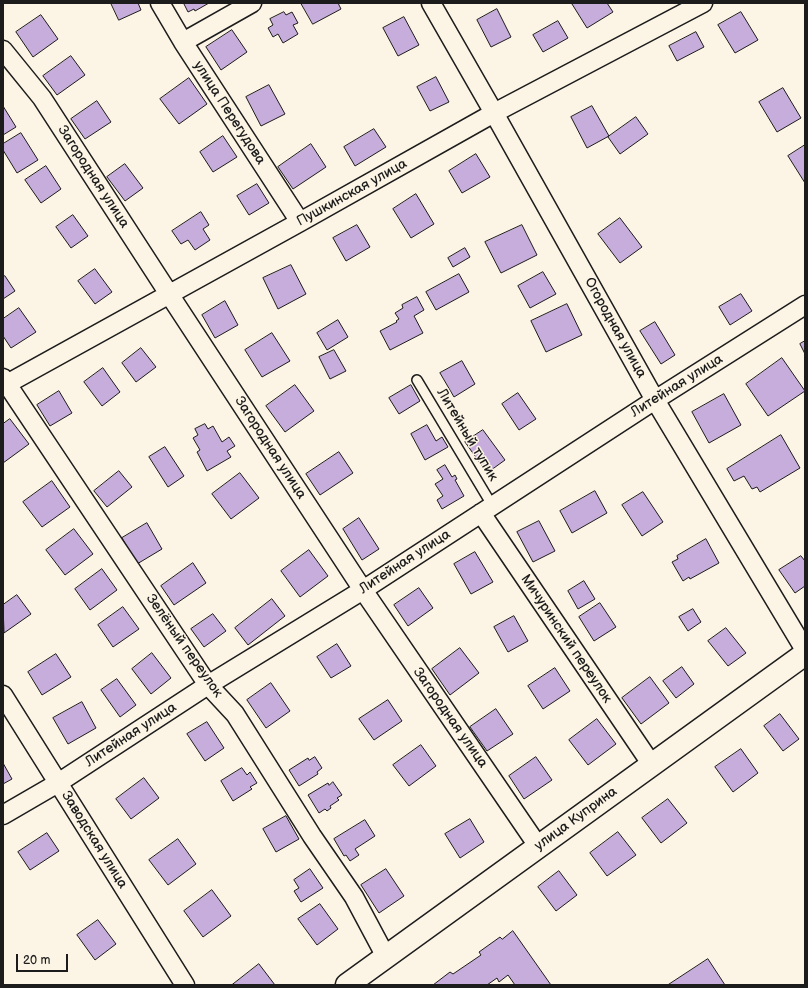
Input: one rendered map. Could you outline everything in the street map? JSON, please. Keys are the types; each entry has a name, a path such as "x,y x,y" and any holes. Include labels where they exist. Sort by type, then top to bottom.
{"street":[{"name":"улица Перегудова","path":"160,3 183,42 300,222"},
{"path":"183,42 252,3"},
{"name":"Огородная улица","path":"431,3 655,400 805,650"},
{"name":"Пушкинская улица","path":"4,383 300,222 494,113 703,3"},
{"name":"Загородная улица","path":"3,50 42,98 362,590 538,846"},
{"name":"Литейная улица","path":"3,815 58,783 208,685 362,590 655,400 805,305"},
{"name":"Зелёный переулок","path":"4,383 208,685 235,714 312,836 354,897 386,957"},
{"name":"Мичуринский переулок","path":"486,509 652,765"},
{"name":"улица Куприна","path":"347,985 805,654"},
{"name":"Заводская улица","path":"3,695 185,985"}],"lane":[{"name":"Литейный тупик","path":"418,380 486,509"}],"building":[{"path":"111,3 138,3 141,10 119,20"},
{"path":"209,3 195,11 194,9 188,12 184,4"},
{"path":"301,3 338,3 341,9 313,24"},
{"path":"607,3 613,12 587,28 572,4"},
{"path":"497,9 511,37 491,47 477,20"},
{"path":"284,12 286,15 292,12 298,23 293,25 298,34 283,43 278,34 273,37 268,28 273,25 270,19"},
{"path":"741,12 758,40 735,53 718,25"},
{"path":"41,15 58,39 33,57 16,32"},
{"path":"404,17 419,45 398,56 383,28"},
{"path":"558,21 568,38 543,52 533,35"},
{"path":"232,30 247,52 221,70 206,47"},
{"path":"696,32 704,47 677,61 669,46"},
{"path":"71,56 85,75 57,95 43,76"},
{"path":"436,77 449,102 430,111 417,87"},
{"path":"189,78 207,104 179,124 160,99"},
{"path":"269,85 285,114 261,126 246,97"},
{"path":"783,88 801,118 777,132 759,102"},
{"path":"97,101 111,122 85,139 71,119"},
{"path":"3,106 16,127 3,135"},
{"path":"592,106 609,136 587,148 571,117"},
{"path":"636,117 648,134 620,154 608,137"},
{"path":"374,129 386,147 355,166 344,147"},
{"path":"21,133 38,160 17,173 3,150 3,144"},
{"path":"223,136 237,157 213,172 200,152"},
{"path":"311,144 326,167 293,189 278,167"},
{"path":"805,145 805,183 788,156"},
{"path":"476,154 490,177 462,193 449,171"},
{"path":"125,164 143,188 125,201 107,177"},
{"path":"46,166 61,189 41,203 25,180"},
{"path":"257,184 269,203 249,215 237,196"},
{"path":"416,194 434,224 411,238 393,209"},
{"path":"201,212 209,225 203,229 210,240 195,250 188,240 181,244 172,231"},
{"path":"73,215 88,236 71,248 56,227"},
{"path":"620,218 642,247 620,263 598,234"},
{"path":"357,225 370,247 346,261 333,238"},
{"path":"522,225 537,255 501,273 485,242"},
{"path":"465,248 470,257 453,267 448,258"},
{"path":"291,265 306,294 278,309 263,278"},
{"path":"95,269 112,292 95,304 78,281"},
{"path":"543,272 556,294 530,308 518,286"},
{"path":"459,274 469,292 436,310 426,292"},
{"path":"5,276 15,291 3,299 3,277"},
{"path":"741,294 752,311 730,325 719,307"},
{"path":"417,297 424,310 414,316 423,333 390,350 380,331 397,322 396,321 399,319 395,313 403,308 402,305"},
{"path":"225,301 238,325 215,338 202,315"},
{"path":"567,304 582,335 546,352 531,321"},
{"path":"19,308 36,332 11,348 3,336 3,319"},
{"path":"338,320 348,337 327,350 317,333"},
{"path":"655,322 675,355 661,364 640,331"},
{"path":"272,333 290,361 262,377 245,350"},
{"path":"805,341 805,354 800,344"},
{"path":"141,348 156,367 136,382 122,363"},
{"path":"334,350 346,371 330,379 319,357"},
{"path":"782,358 805,391 768,416 746,384"},
{"path":"462,361 475,384 454,397 440,373"},
{"path":"103,368 120,392 102,406 84,382"},
{"path":"295,385 314,411 285,432 266,406"},
{"path":"411,385 420,401 399,414 389,398"},
{"path":"59,391 72,413 50,426 37,405"},
{"path":"518,393 536,419 519,430 502,404"},
{"path":"724,394 741,425 709,443 692,412"},
{"path":"10,419 29,444 3,463 3,424"},
{"path":"205,424 208,429 213,426 222,442 229,437 235,446 227,451 231,457 207,471 197,452 200,450 193,438 198,435 195,429"},
{"path":"427,425 436,441 442,437 448,447 425,460 411,434"},
{"path":"483,430 505,460 487,473 465,442"},
{"path":"781,435 800,468 760,492 757,487 752,489 744,476 734,481 727,469"},
{"path":"165,447 184,476 168,487 149,457"},
{"path":"339,452 353,473 320,495 306,474"},
{"path":"445,465 452,477 455,475 457,479 455,480 464,496 442,509 437,500 443,496 435,484 443,479 437,470"},
{"path":"119,471 132,487 107,507 94,491"},
{"path":"240,473 259,498 231,519 212,494"},
{"path":"52,481 70,507 42,527 23,502"},
{"path":"595,491 607,513 572,533 560,511"},
{"path":"643,492 663,522 642,536 622,505"},
{"path":"359,518 379,549 362,560 343,529"},
{"path":"539,521 555,551 533,562 517,532"},
{"path":"147,523 162,549 137,564 122,538"},
{"path":"74,529 93,554 65,575 46,550"},
{"path":"706,539 719,563 690,579 689,577 683,581 672,562 678,559 677,556"},
{"path":"309,550 328,576 300,597 281,571"},
{"path":"475,552 493,582 471,594 454,564"},
{"path":"801,556 805,561 805,586 795,593 779,570"},
{"path":"193,563 206,583 174,605 161,586"},
{"path":"102,569 117,590 90,610 75,589"},
{"path":"584,581 595,599 578,609 568,591"},
{"path":"419,588 433,608 408,626 394,605"},
{"path":"17,595 31,614 4,633 3,605"},
{"path":"272,599 285,616 248,645 235,628"},
{"path":"600,603 616,627 594,641 579,617"},
{"path":"123,607 139,629 113,647 98,625"},
{"path":"693,609 701,622 688,631 679,617"},
{"path":"213,614 226,631 204,647 191,629"},
{"path":"514,616 528,641 508,652 494,627"},
{"path":"726,628 746,653 728,666 708,641"},
{"path":"337,644 351,666 331,678 317,657"},
{"path":"460,648 479,673 450,695 432,669"},
{"path":"152,653 171,678 151,694 132,669"},
{"path":"56,654 71,677 42,695 28,672"},
{"path":"682,667 694,684 676,698 663,681"},
{"path":"555,668 570,691 543,709 528,686"},
{"path":"650,677 669,703 641,724 622,698"},
{"path":"117,679 136,705 120,717 101,690"},
{"path":"271,683 290,711 266,728 247,700"},
{"path":"388,700 402,721 374,740 359,719"},
{"path":"82,702 96,728 68,744 53,718"},
{"path":"496,709 513,734 487,751 470,727"},
{"path":"780,714 799,739 783,751 764,726"},
{"path":"597,719 616,744 588,765 569,740"},
{"path":"207,722 224,748 205,761 187,734"},
{"path":"421,745 436,766 409,786 393,765"},
{"path":"741,749 758,773 733,792 715,767"},
{"path":"315,757 322,768 317,772 318,774 299,786 289,770 308,758 309,760"},
{"path":"536,757 552,780 524,799 509,776"},
{"path":"3,763 12,779 3,784"},
{"path":"242,768 247,775 250,772 257,783 250,787 252,789 233,801 221,781"},
{"path":"144,778 159,798 131,819 116,799"},
{"path":"333,782 342,795 337,798 339,800 330,806 331,808 327,811 325,809 319,813 308,795 328,783 329,785"},
{"path":"668,799 687,823 661,843 642,818"},
{"path":"286,816 299,839 276,852 263,829"},
{"path":"470,819 484,842 460,858 445,834"},
{"path":"365,820 375,836 355,849 359,855 350,861 346,855 344,856 334,839"},
{"path":"618,832 636,855 607,876 590,853"},
{"path":"47,833 59,851 30,870 18,852"},
{"path":"178,839 196,864 168,885 149,860"},
{"path":"310,869 323,888 301,902 294,891 299,888 294,880"},
{"path":"386,869 404,896 379,913 361,885"},
{"path":"559,871 577,895 556,911 538,887"},
{"path":"212,890 231,916 203,937 184,911"},
{"path":"320,904 338,929 317,945 298,919"},
{"path":"98,920 116,944 95,960 77,935"},
{"path":"513,931 551,985 515,985 508,975 499,982 497,978 487,985 433,985 450,972 453,974 481,955 479,952 500,937 502,939"},
{"path":"708,959 725,985 668,985"},
{"path":"259,964 275,985 232,985"}]}
